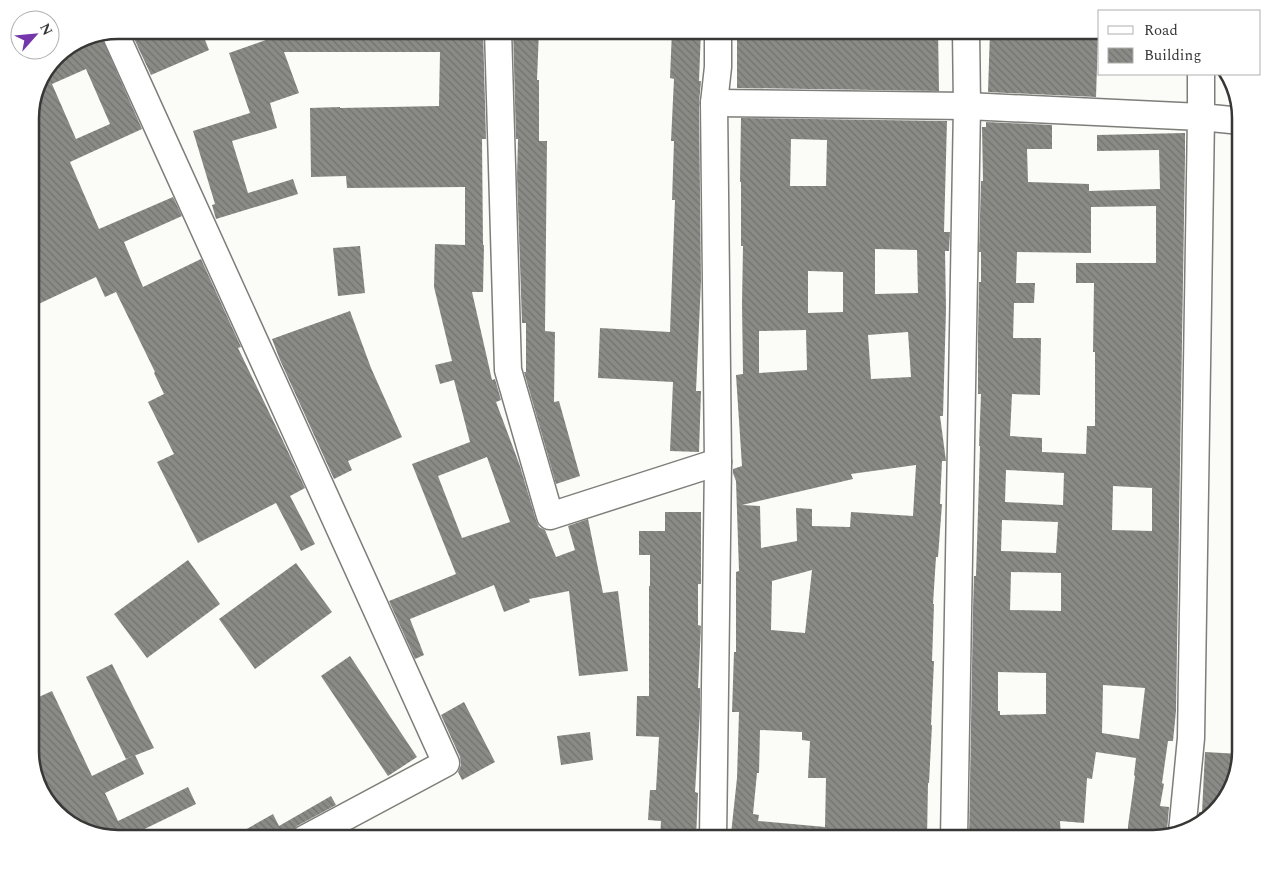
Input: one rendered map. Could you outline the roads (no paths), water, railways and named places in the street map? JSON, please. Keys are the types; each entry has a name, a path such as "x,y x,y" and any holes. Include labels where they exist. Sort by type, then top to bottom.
{"street":[{"path":"118,39 446,763 321,830"},
{"path":"498,39 508,370 550,516 718,462"},
{"path":"713,830 718,462 714,103 718,67 718,39"},
{"path":"954,830 967,106 966,39"},
{"path":"1183,824 1191,738 1201,75"},
{"path":"714,103 967,106 1232,119"}]}
